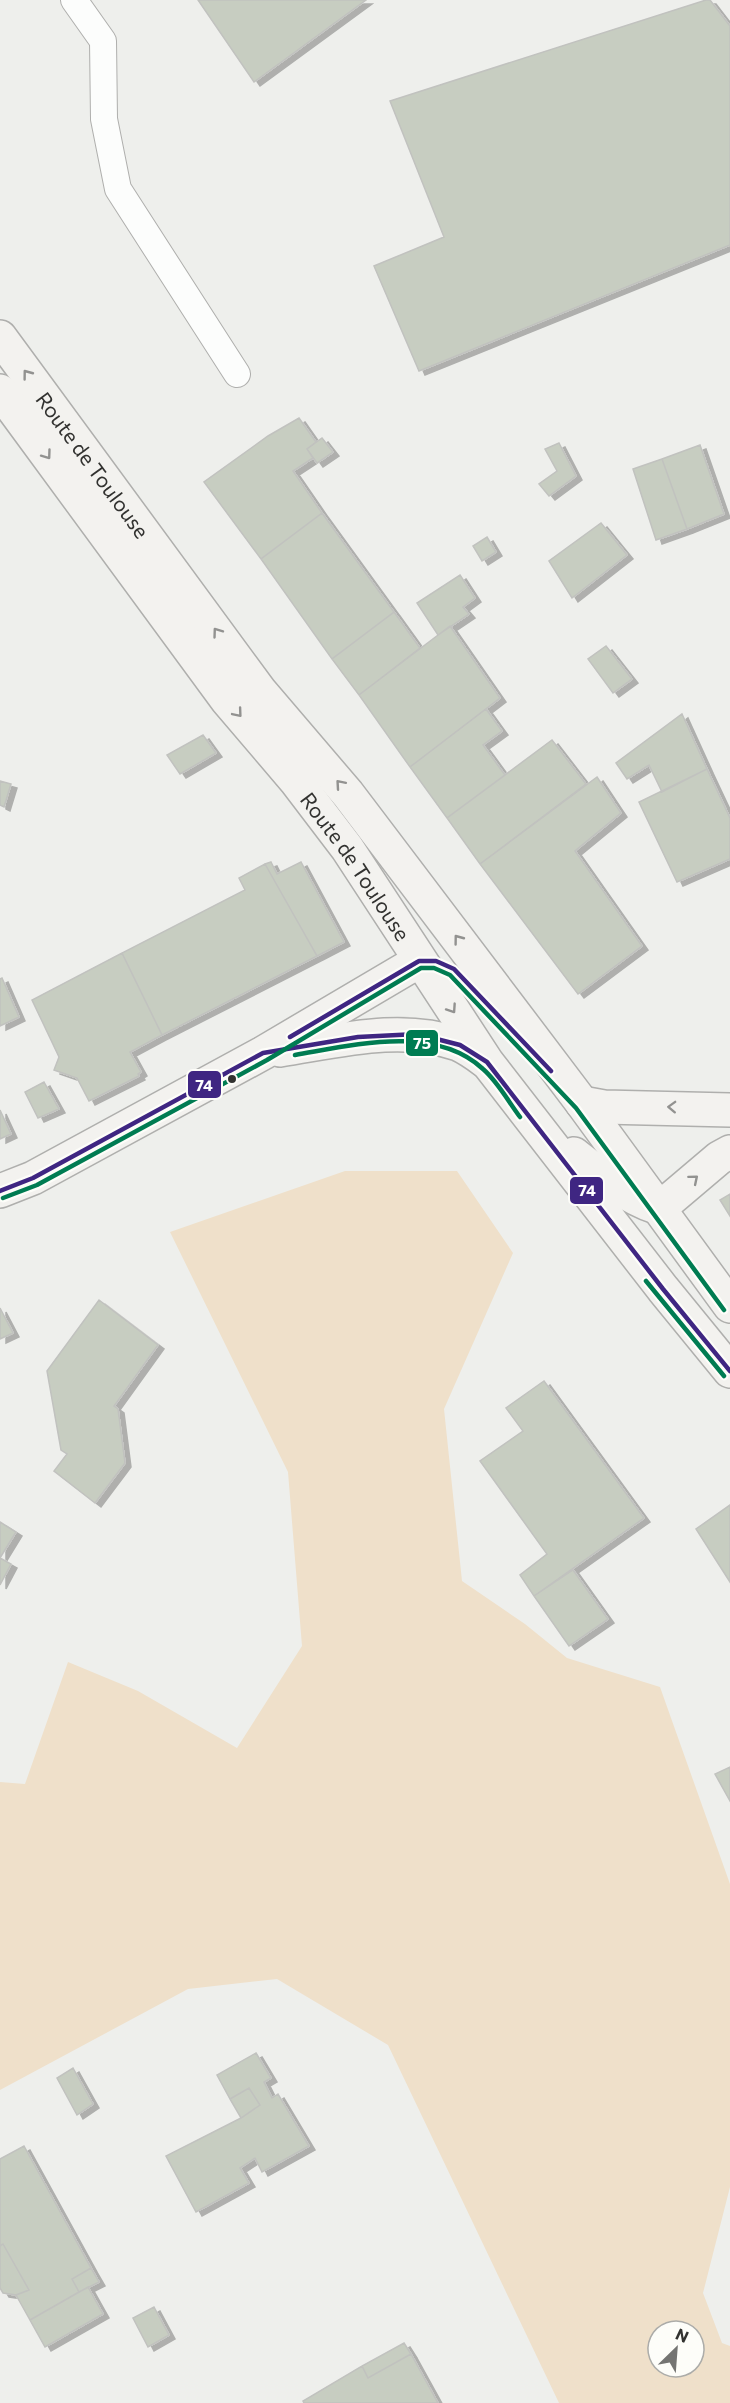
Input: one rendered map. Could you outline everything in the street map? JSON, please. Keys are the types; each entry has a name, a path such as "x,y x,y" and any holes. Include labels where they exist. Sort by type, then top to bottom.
{"main road":[{"name":"Route de Toulouse","path":"0,337 260,692 348,794 582,1103 730,1306"},
{"name":"Route de Toulouse","path":"0,391 227,700 296,781 347,848 487,1062 663,1289 730,1371"},
{"path":"0,1191 33,1178 263,1053 419,960 436,961 454,969 582,1103 604,1107 656,1106 730,1110"},
{"path":"263,1053 357,1037 417,1034 460,1045 487,1062"},
{"path":"532,1121 617,1188 639,1201 660,1208 719,1158 730,1152"}],"lane":[{"path":"74,0 103,40 104,118 118,189 237,374"}],"shaded area":[{"path":"345,1171 457,1171 513,1253 444,1409 462,1581 525,1624 567,1658 660,1687 730,1884 730,2187 703,2293 722,2343 730,2346 730,2403 559,2403 388,2045 277,1979 188,1989 0,2090 0,1782 25,1784 68,1662 138,1691 237,1748 302,1646 288,1472 170,1232"}],"building":[{"path":"198,0 366,0 254,82"},
{"path":"710,0 730,26 730,245 419,371 374,266 444,237 390,101"},
{"path":"299,418 316,442 307,449 313,458 293,471 322,513 261,559 204,482 268,436"},
{"path":"322,438 333,452 317,463 307,449"},
{"path":"559,443 576,476 549,496 539,484 557,471 545,449"},
{"path":"700,445 724,514 687,529 662,459"},
{"path":"662,459 687,529 656,540 633,469"},
{"path":"322,513 394,612 332,659 261,559"},
{"path":"601,523 627,555 572,598 549,561"},
{"path":"487,537 496,552 482,561 473,546"},
{"path":"460,575 475,598 463,607 469,614 438,635 417,603"},
{"path":"394,612 420,648 359,695 332,659"},
{"path":"450,626 500,698 410,767 359,695"},
{"path":"606,646 632,679 613,693 588,659"},
{"path":"486,709 502,731 483,745 505,775 447,818 410,767"},
{"path":"682,714 707,769 662,792 649,765 627,779 616,763"},
{"path":"203,735 216,753 180,774 167,755"},
{"path":"552,740 586,784 480,864 447,818"},
{"path":"707,769 730,818 730,859 677,882 639,802"},
{"path":"597,777 621,813 575,851 642,946 578,994 480,864"},
{"path":"0,781 11,784 4,807 0,805"},
{"path":"271,862 277,874 301,862 344,942 317,956 265,864"},
{"path":"265,864 317,956 162,1035 122,953 245,890 239,878"},
{"path":"122,953 162,1035 130,1052 141,1072 139,1076 89,1101 77,1078 54,1070 59,1057 32,1000"},
{"path":"2,978 19,1017 0,1026 0,979"},
{"path":"44,1082 59,1109 38,1118 25,1092"},
{"path":"0,1110 11,1134 0,1139"},
{"path":"730,1194 730,1216 720,1200"},
{"path":"99,1300 158,1345 114,1406 118,1409 125,1463 95,1503 54,1471 67,1454 61,1450 47,1371"},
{"path":"0,1308 13,1333 0,1339"},
{"path":"544,1381 644,1518 534,1596 520,1575 547,1554 480,1461 523,1431 506,1408"},
{"path":"730,1505 730,1582 696,1529"},
{"path":"0,1522 16,1532 0,1558"},
{"path":"0,1558 11,1564 0,1585"},
{"path":"573,1570 608,1619 569,1646 534,1596"},
{"path":"730,1767 730,1801 715,1774"},
{"path":"256,2053 271,2078 264,2082 272,2098 278,2094 309,2146 262,2172 255,2158 240,2168 249,2183 196,2212 166,2156 241,2118 260,2105 249,2088 230,2099 217,2075"},
{"path":"73,2068 93,2104 77,2115 57,2078"},
{"path":"249,2088 260,2105 241,2118 230,2099"},
{"path":"24,2146 91,2268 72,2279 79,2292 30,2320 16,2295 29,2290 3,2244 0,2246 0,2159"},
{"path":"3,2244 29,2290 16,2295 3,2293 0,2288 0,2246"},
{"path":"91,2268 99,2282 79,2292 72,2279"},
{"path":"88,2287 103,2314 45,2347 30,2320"},
{"path":"154,2307 169,2335 148,2347 133,2318"},
{"path":"404,2343 411,2354 368,2378 362,2366"},
{"path":"411,2354 438,2403 304,2403 303,2401 362,2366 368,2378"}],"transit line":[{"name":"74","path":"419,961 436,961 454,969 551,1071"},
{"name":"74","path":"290,1037 419,961"},
{"name":"75","path":"3,1198 37,1185 267,1060 421,968 434,968 450,975 576,1108 724,1310"},
{"name":"74","path":"0,1191 33,1178 263,1053 358,1037 417,1034 460,1045 487,1062 663,1289 730,1371"},
{"name":"75","path":"295,1055 393,1041 441,1046 463,1055 483,1069 520,1117"},
{"name":"75","path":"646,1281 724,1376"}]}
